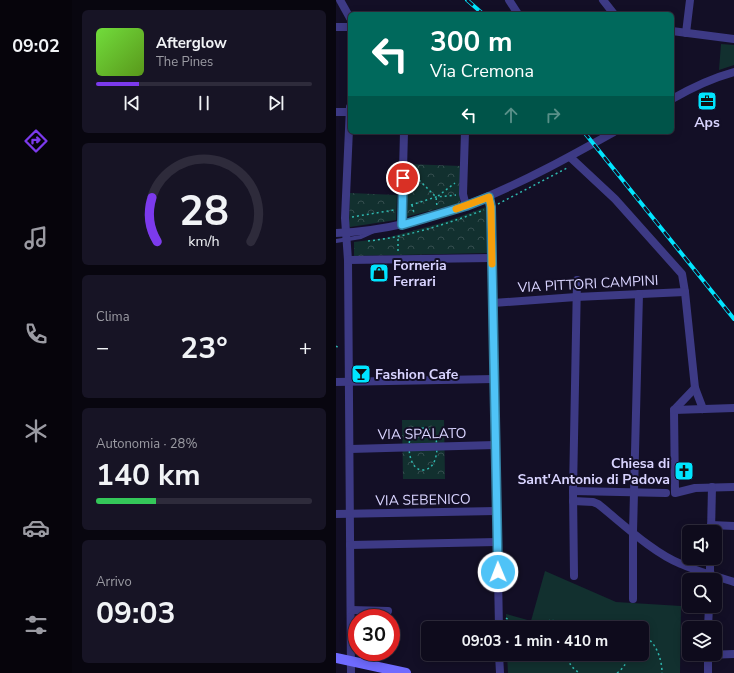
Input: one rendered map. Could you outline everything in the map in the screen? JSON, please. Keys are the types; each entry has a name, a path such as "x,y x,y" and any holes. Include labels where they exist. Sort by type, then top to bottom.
{"main road":[{"path":"336,658 406,673"}],"street":[{"path":"340,0 348,14"},
{"path":"509,0 517,12"},
{"path":"603,0 612,12"},
{"path":"686,33 690,0"},
{"path":"336,27 348,27"},
{"path":"674,31 734,39"},
{"path":"674,98 708,81 734,72"},
{"path":"336,112 348,112"},
{"path":"349,134 345,218 348,260 351,609"},
{"path":"402,225 404,134"},
{"path":"465,134 463,194 466,206"},
{"path":"336,233 346,237 402,225 466,206 489,197 570,157 610,134"},
{"path":"570,157 615,199 682,274 686,292 694,388 704,408"},
{"path":"489,197 491,207 499,621"},
{"path":"348,260 492,258"},
{"path":"574,576 573,491 577,280"},
{"name":"VIA PITTORI CAMPINI","path":"493,303 576,297 686,292"},
{"path":"633,599 633,532 639,294"},
{"path":"336,382 494,379"},
{"path":"694,388 674,410 675,493 695,488 734,487"},
{"path":"674,410 734,408"},
{"name":"VIA SPALATO","path":"350,449 495,445"},
{"path":"711,525 712,487"},
{"path":"573,491 666,493"},
{"path":"573,501 593,502 598,504 664,555 701,573"},
{"name":"VIA SEBENICO","path":"336,514 496,511"},
{"path":"722,528 734,526"},
{"path":"350,545 497,542"},
{"path":"722,580 734,582"},
{"path":"722,654 734,654"},
{"path":"499,661 500,673"},
{"path":"708,661 708,673"},
{"path":"350,673 351,662"}],"lane":[{"path":"336,241 346,237"}],"path":[{"path":"366,242 398,237 458,220 491,207 576,164"},
{"path":"408,169 436,197 437,210"},
{"path":"436,197 460,180"},
{"path":"345,218 402,209 436,197 457,194 456,199"},
{"path":"398,237 398,254"},
{"path":"506,618 511,621"},
{"path":"546,621 556,621"},
{"path":"649,640 657,649 660,657 662,673"},
{"path":"569,661 571,666 579,673"},
{"path":"617,673 627,661"}],"green space":[{"path":"721,44 734,45 734,65 719,70"},
{"path":"407,164 461,166 460,203 406,217"},
{"path":"350,193 397,195 396,220 350,227"},
{"path":"486,207 488,253 354,256 354,242 386,238 445,222"},
{"path":"402,420 444,420 445,479 403,479"},
{"path":"545,571 616,602 681,606 680,673 508,673 507,661 649,661 649,621 531,621"},
{"path":"506,614 531,621 506,621"}],"railway":[{"path":"467,0 481,12"},
{"path":"586,134 734,319"}],"slow traffic":[{"path":"456,209 489,197 491,207 492,264"}],"place":[{"name":"Aps","path":"707,101"},
{"name":"Forneria Ferrari","path":"379,273"},
{"name":"Fashion Cafe","path":"361,374"},
{"name":"Chiesa di Sant'Antonio di Padova","path":"684,471"}],"route":[{"path":"403,178 402,225 426,219 489,197 491,207 494,432 498,572"}]}
